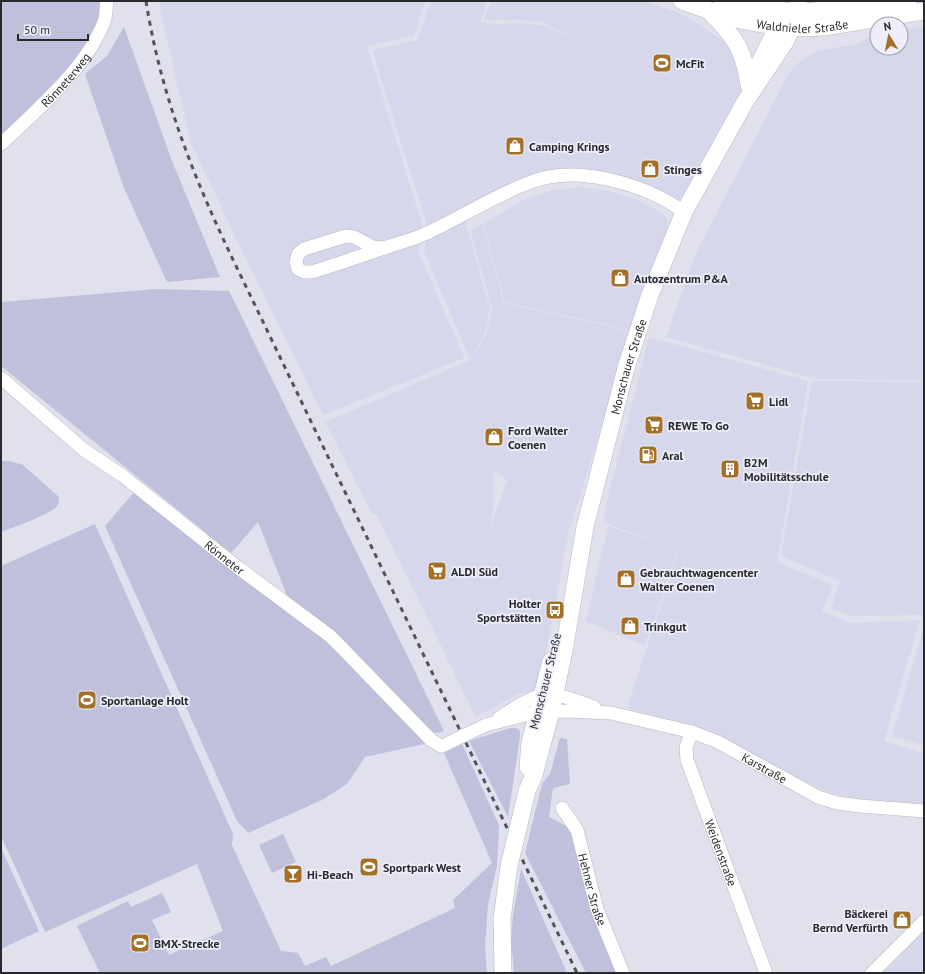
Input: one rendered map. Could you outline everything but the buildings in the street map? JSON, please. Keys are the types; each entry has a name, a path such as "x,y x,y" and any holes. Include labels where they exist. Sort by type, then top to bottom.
{"main road":[{"name":"Waldnieler Straße","path":"682,1 716,6 729,3 790,13 824,27 924,11"},
{"path":"832,1 850,8"},
{"name":"Waldnieler Straße","path":"790,13 908,1"},
{"path":"716,6 725,27 738,44 747,68 749,85"},
{"name":"Monschauer Straße","path":"745,102 749,85 790,13"},
{"name":"Monschauer Straße","path":"503,973 502,919 509,866 527,791 534,775 554,649 576,552 585,527 626,368 650,295 684,212 745,102 782,47 790,13"}],"street":[{"name":"Rönneterweg","path":"1,144 46,101 79,64 95,40 105,18 107,1"},
{"path":"384,248 373,247 354,237 346,236 304,249 298,254 296,262 298,269 304,272 312,272 384,248 425,234 532,181 554,176 594,176 612,180 657,196 684,212"},
{"name":"Rönneter","path":"1,378 84,450 123,476 330,636 431,740 443,745 486,725 524,702 546,703"},
{"name":"Karstraße","path":"546,703 607,712 692,732 718,742 818,797 837,803 924,811"},
{"name":"Weidenstraße","path":"692,732 686,747 687,760 766,973"},
{"name":"Hehner Straße","path":"562,808 577,830 597,909 623,973"},
{"path":"872,973 924,921"}],"shaded area":[{"path":"1,1 100,1 98,22 86,49 1,138"},
{"path":"160,1 425,1 414,36 367,46 424,231 418,251 464,358 323,415 191,143 160,9"},
{"path":"431,1 487,1 480,22 493,24 524,23 545,26 588,43 541,22 523,20 484,20 491,1 646,1 686,16 733,47 748,78 681,201 628,179 555,174 464,216 490,309 484,335 470,359 424,251 428,232 426,222 372,50 418,40"},
{"path":"924,26 924,380 816,379 666,337 694,257 789,73 799,62 817,51 857,44 869,37 869,56 909,56 909,29"},
{"path":"124,27 172,161 220,277 167,282 124,188 85,74 107,56"},
{"path":"581,187 606,190 635,199 661,212 667,219 668,228 630,330 505,302 483,224 525,199 553,190"},
{"path":"482,224 504,303 630,331 568,536 538,693 520,693 476,717 376,514 372,514 325,422 470,360 486,335 492,309 470,230","holes":["495,471 507,480 490,529 494,498 493,472"]},
{"path":"156,289 229,291 444,731 435,733 420,723 288,598 258,522 231,553 1,366 1,302"},
{"path":"649,337 808,381 777,562 833,585 822,611 851,623 920,620 884,741 924,753 924,803 875,802 828,792 782,771 711,732 627,708 679,551 645,646 586,621 608,526 675,550 603,522"},
{"path":"812,381 924,382 924,615 852,616 831,609 840,581 781,556"},
{"path":"1,461 10,461 23,465 59,497 59,503 57,506 40,517 1,532"},
{"path":"136,490 340,651 429,743 365,757 347,784 322,800 248,833 237,821 105,526"},
{"name":"Sportanlage Holt","path":"95,524 233,834 232,845 281,951 298,953 305,966 326,957 331,966 455,908 453,900 492,863 444,753 462,744 499,825 497,866 488,904 485,947 487,973 100,973 77,926 128,901 131,907 162,893 171,912 152,920 169,955 223,931 197,864 45,932 1,836 1,566"},
{"path":"924,626 924,745 892,736"},
{"path":"510,728 516,728 520,731 520,737 508,817 469,741"},
{"path":"560,738 567,739 570,784 553,788 549,817 570,828 590,902 602,938 617,973 586,973 525,853 542,784 550,774"},
{"path":"283,834 296,862 272,873 259,845"},
{"path":"1,848 39,931 1,949"},
{"path":"521,869 567,973 514,973 511,940 513,915"},
{"path":"924,930 924,973 881,973"}],"railway":[{"path":"146,1 152,36 170,105 181,138 207,203 577,973"}],"place":[{"name":"McFit","path":"662,63"},
{"name":"Camping Krings","path":"515,146"},
{"name":"Stinges","path":"650,169"},
{"name":"Autozentrum P&A","path":"620,278"},
{"name":"Lidl","path":"755,401"},
{"name":"REWE To Go","path":"654,425"},
{"name":"Ford Walter Coenen","path":"494,437"},
{"name":"Aral","path":"648,455"},
{"name":"B2M Mobilitätsschule","path":"730,469"},
{"name":"ALDI Süd","path":"437,571"},
{"name":"Gebrauchtwagencenter Walter Coenen","path":"626,579"},
{"name":"Holter Sportstätten","path":"555,610"},
{"name":"Trinkgut","path":"630,626"},
{"name":"Sportanlage Holt","path":"87,700"},
{"name":"Sportpark West","path":"369,867"},
{"name":"Hi-Beach","path":"293,874"},
{"name":"Bäckerei Bernd Verfürth","path":"902,920"},
{"name":"BMX-Strecke","path":"140,943"}]}
